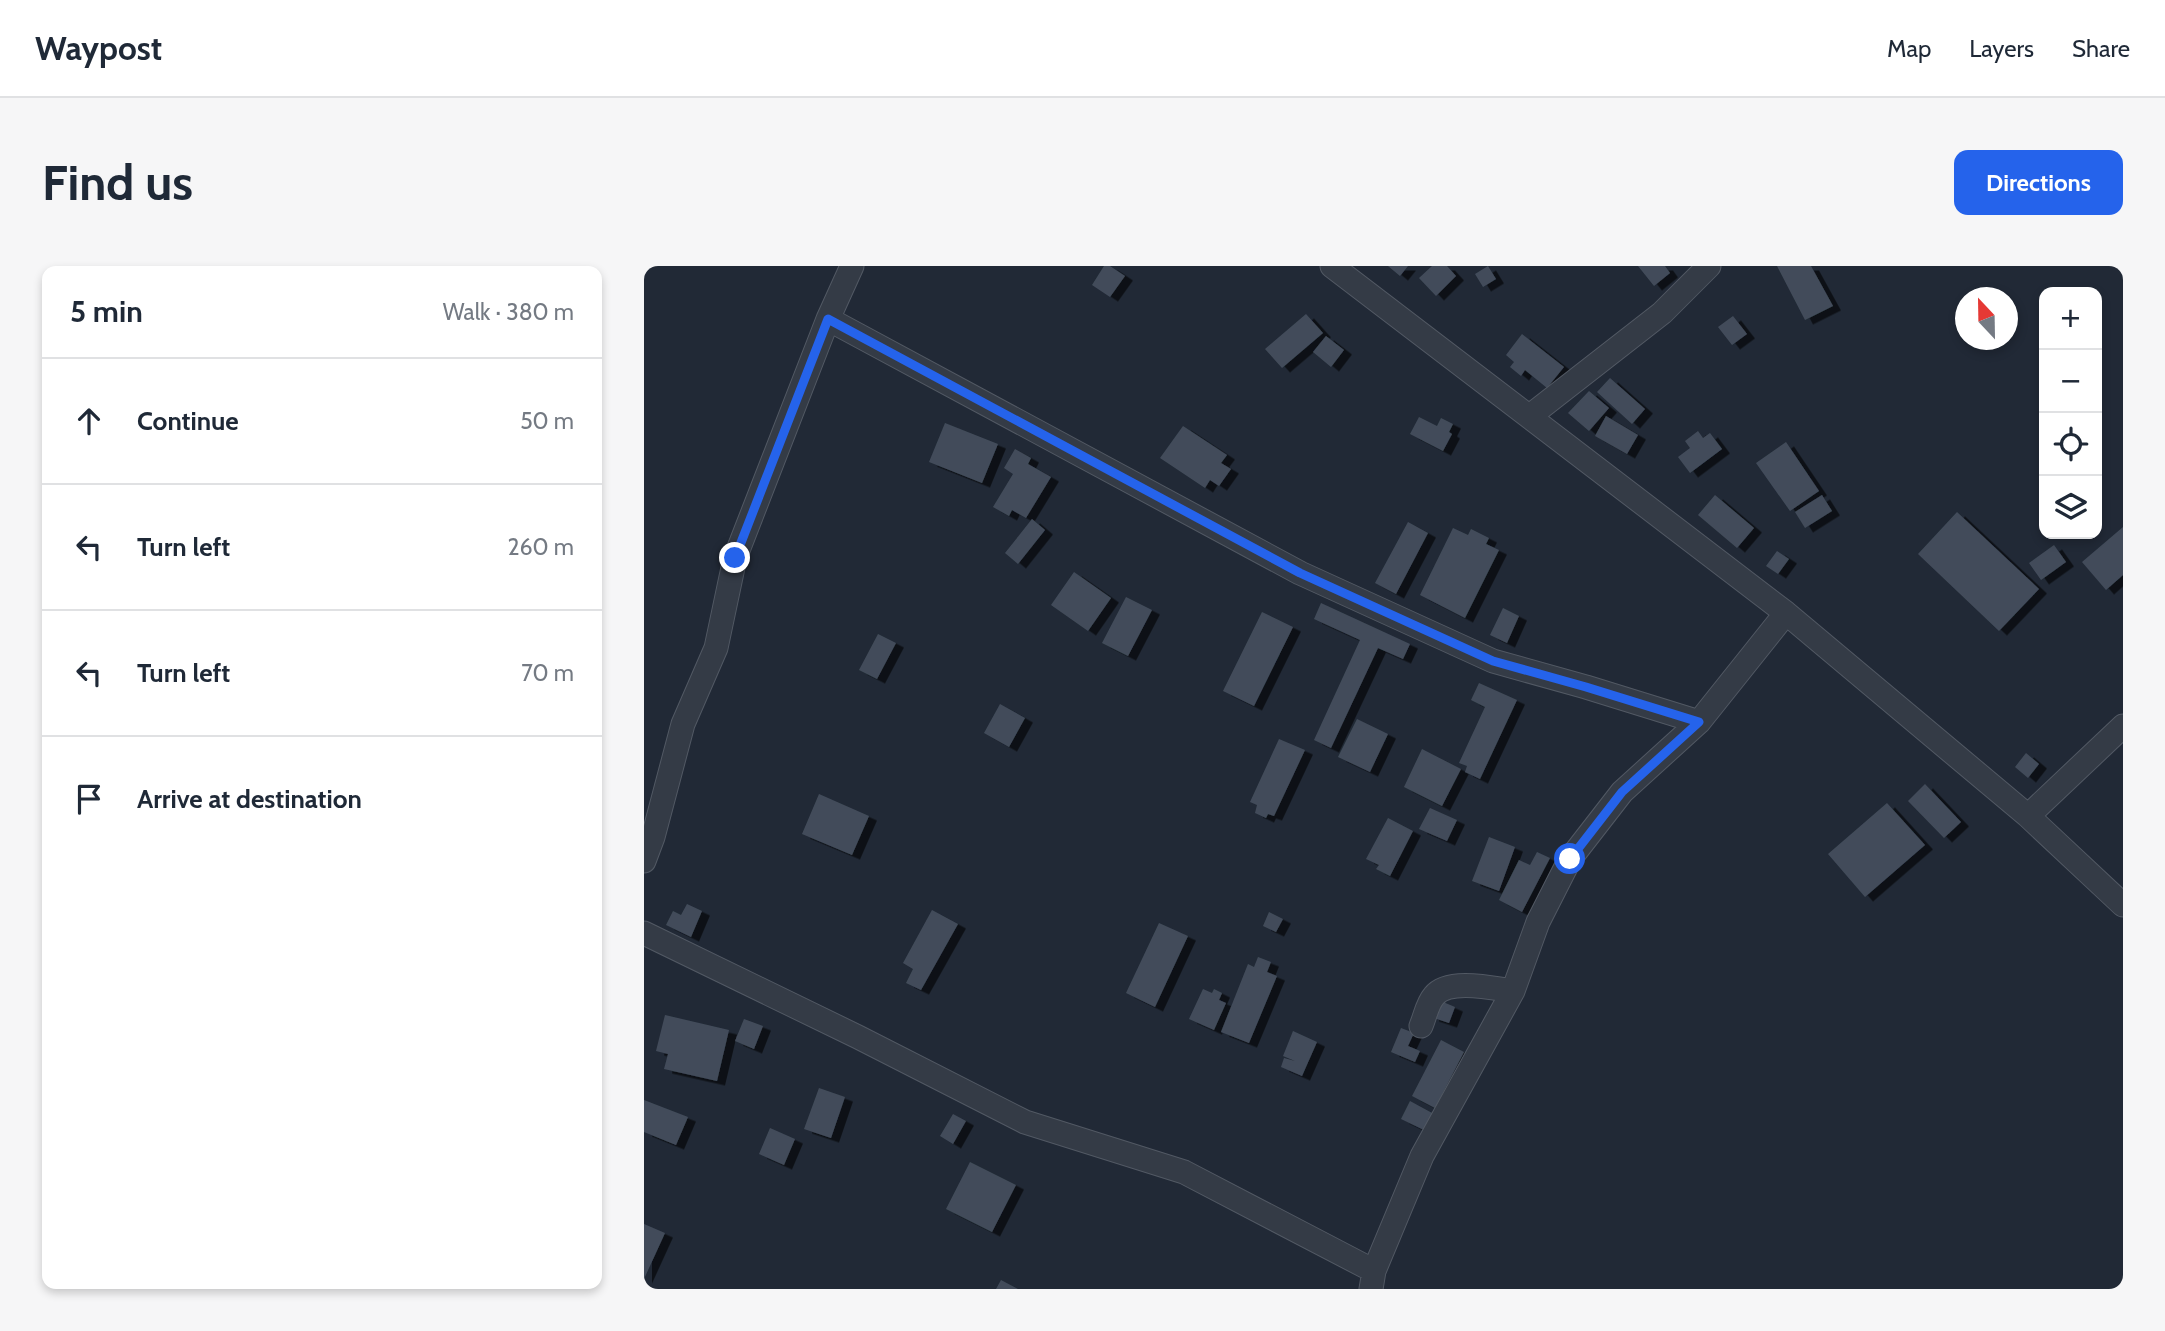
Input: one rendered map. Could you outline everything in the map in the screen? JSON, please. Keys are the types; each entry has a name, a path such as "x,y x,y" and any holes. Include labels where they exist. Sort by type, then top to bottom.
{"street":[{"path":"644,861 683,724 716,648 735,558 828,319 852,266"},
{"path":"1332,266 1786,613 2028,816 2123,905"},
{"path":"1530,416 1662,313 1709,266"},
{"path":"828,319 1300,573 1493,661 1699,722"},
{"path":"644,933 1025,1122 1184,1172 1372,1280 1422,1156 1513,991 1538,922 1570,859 1622,792 1699,722 1786,613"},
{"path":"2028,816 2123,726"},
{"path":"1421,1026 1432,998 1438,991 1452,985 1513,991"}],"building":[{"path":"1104,266 1110,266 1125,276 1110,297 1092,285"},
{"path":"1388,266 1408,266 1400,276"},
{"path":"1432,266 1447,266 1456,276 1436,296 1419,278"},
{"path":"1488,266 1496,279 1483,287 1475,274"},
{"path":"1638,266 1665,266 1670,273 1654,286"},
{"path":"1777,266 1811,266 1833,306 1805,320"},
{"path":"1306,314 1323,333 1282,368 1265,349"},
{"path":"1733,316 1747,334 1732,345 1718,327"},
{"path":"1522,334 1564,367 1547,388 1525,370 1521,376 1510,367 1514,362 1506,355"},
{"path":"1326,336 1344,350 1331,367 1313,352"},
{"path":"1610,378 1645,409 1632,424 1597,392"},
{"path":"1589,391 1609,408 1589,431 1568,413"},
{"path":"1606,416 1638,435 1627,454 1595,436"},
{"path":"1419,417 1437,426 1441,418 1453,424 1449,432 1452,434 1443,451 1410,434"},
{"path":"945,423 998,444 982,483 929,462"},
{"path":"1183,426 1227,455 1221,463 1231,469 1219,486 1210,480 1205,488 1160,458"},
{"path":"1698,431 1703,438 1710,433 1722,449 1690,473 1678,457 1690,448 1685,441"},
{"path":"1786,442 1819,491 1790,511 1756,463"},
{"path":"1015,449 1031,458 1028,464 1051,477 1026,518 1012,510 1009,516 993,507 1013,474 1004,468"},
{"path":"1715,495 1754,528 1737,548 1698,515"},
{"path":"1822,495 1832,511 1805,528 1795,512"},
{"path":"1957,512 2039,589 1999,631 1918,554"},
{"path":"1032,519 1045,530 1018,564 1005,553"},
{"path":"1408,522 1428,533 1396,594 1375,583"},
{"path":"2123,527 2123,575 2106,590 2082,562"},
{"path":"1453,528 1468,535 1471,529 1489,538 1486,544 1499,550 1465,618 1420,595"},
{"path":"2054,545 2066,562 2041,580 2029,563"},
{"path":"1777,551 1789,559 1778,574 1766,566"},
{"path":"1074,572 1111,598 1088,631 1051,605"},
{"path":"1126,597 1152,610 1128,656 1102,643"},
{"path":"1321,603 1410,644 1403,659 1378,648 1331,748 1314,740 1360,640 1314,619"},
{"path":"1503,608 1519,616 1507,643 1490,635"},
{"path":"1262,612 1293,627 1254,706 1223,691"},
{"path":"878,634 896,643 877,679 859,670"},
{"path":"1479,683 1517,700 1480,779 1465,772 1467,766 1459,763 1485,707 1471,700"},
{"path":"1000,704 1025,718 1009,747 984,733"},
{"path":"1357,719 1388,734 1370,772 1338,757"},
{"path":"1279,739 1305,750 1274,816 1268,814 1266,818 1255,813 1257,805 1250,802"},
{"path":"1422,749 1461,769 1442,806 1404,787"},
{"path":"2026,753 2039,764 2028,778 2015,767"},
{"path":"1925,784 1961,822 1944,838 1908,801"},
{"path":"819,794 869,816 852,855 802,834"},
{"path":"1887,803 1925,845 1865,897 1828,854"},
{"path":"1430,808 1457,820 1447,841 1419,829"},
{"path":"1388,818 1413,831 1390,876 1376,869 1379,865 1366,859"},
{"path":"1489,837 1515,847 1499,891 1472,881"},
{"path":"1537,852 1550,858 1522,912 1499,900 1519,860 1530,865"},
{"path":"687,904 702,911 691,937 666,925 673,911 681,915"},
{"path":"932,910 958,924 921,990 906,983 913,969 903,963"},
{"path":"1269,912 1283,919 1276,932 1263,926"},
{"path":"1159,923 1188,936 1155,1007 1126,993"},
{"path":"1258,957 1271,962 1267,972 1277,976 1249,1043 1221,1032 1248,964 1254,967"},
{"path":"1203,989 1212,993 1214,989 1222,993 1219,1000 1226,1003 1214,1030 1189,1019"},
{"path":"1443,1002 1455,1007 1449,1023 1431,1017 1435,1007 1440,1009"},
{"path":"665,1015 729,1030 717,1081 664,1069 668,1054 656,1051"},
{"path":"744,1019 763,1026 754,1049 735,1041"},
{"path":"1401,1028 1414,1033 1408,1046 1420,1051 1415,1062 1391,1052"},
{"path":"1293,1031 1317,1042 1302,1076 1281,1067 1284,1058 1295,1061 1283,1056"},
{"path":"1441,1040 1464,1052 1435,1108 1412,1096"},
{"path":"819,1088 845,1097 831,1138 804,1129"},
{"path":"644,1100 688,1117 676,1145 644,1132"},
{"path":"1410,1101 1434,1114 1426,1131 1401,1119"},
{"path":"953,1114 966,1121 953,1144 940,1136"},
{"path":"770,1128 795,1139 784,1165 759,1154"},
{"path":"970,1162 1016,1185 992,1232 946,1209"},
{"path":"644,1224 665,1233 644,1279"},
{"path":"1001,1280 1018,1289 996,1289"}],"route":[{"path":"735,558 828,319 1300,573 1493,661 1699,722 1622,792 1570,859"}]}
